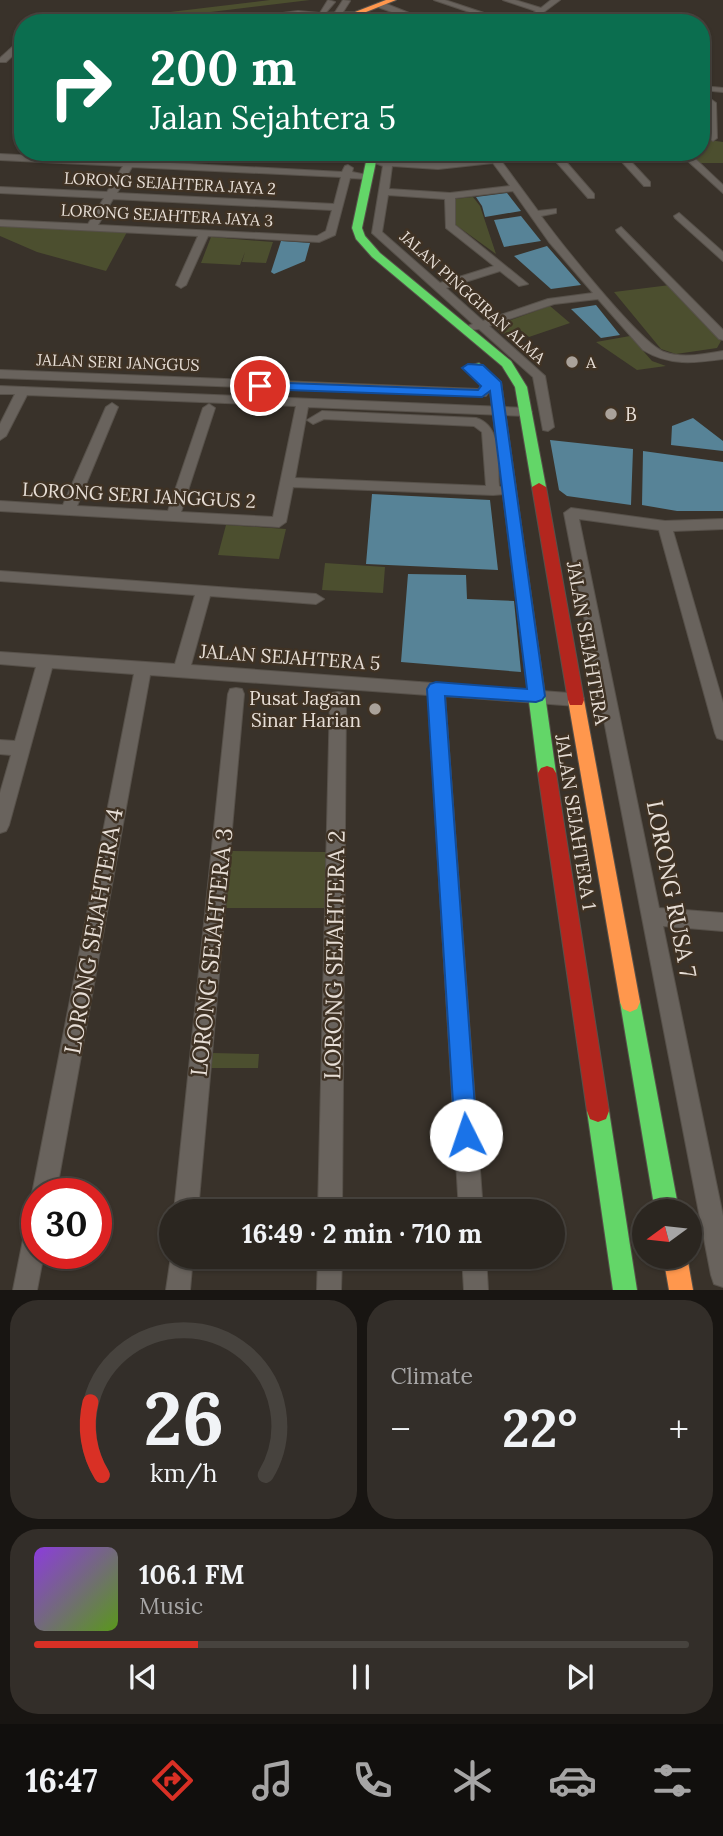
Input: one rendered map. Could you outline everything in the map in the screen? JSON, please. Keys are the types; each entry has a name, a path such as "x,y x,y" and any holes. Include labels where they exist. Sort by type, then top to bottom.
{"main road":[{"path":"323,13 356,14 386,2"},
{"name":"JALAN SEJAHTERA","path":"370,164 358,228 360,237 376,255 474,327 516,376 526,412 665,1199"},
{"name":"JALAN SEJAHTERA 1","path":"474,367 495,382 536,696 625,1290"},
{"path":"677,1269 681,1290"}],"street":[{"path":"438,0 482,14"},
{"path":"507,0 541,10"},
{"path":"536,14 556,0"},
{"path":"323,13 346,1"},
{"path":"386,2 411,14"},
{"path":"3,60 14,51"},
{"path":"713,138 712,103 723,104"},
{"path":"86,161 347,171 370,164"},
{"name":"JALAN PINGGIRAN ALMA","path":"390,161 377,233 438,287 474,327 539,376 548,427"},
{"path":"408,161 438,166 486,161"},
{"path":"496,161 534,215 647,348 675,361 723,355"},
{"path":"561,161 591,196"},
{"path":"625,161 647,184"},
{"path":"692,161 723,190"},
{"path":"92,227 129,163"},
{"path":"338,207 347,171"},
{"path":"385,192 450,196 515,188"},
{"name":"LORONG SEJAHTERA JAYA 2","path":"0,190 338,207"},
{"path":"450,196 450,226 523,284"},
{"name":"LORONG SEJAHTERA JAYA 3","path":"0,223 319,239 331,233 338,207"},
{"path":"534,215 552,212"},
{"path":"679,216 723,258"},
{"path":"621,230 723,337"},
{"path":"181,285 204,233"},
{"path":"438,287 501,267"},
{"path":"474,327 552,301 600,295"},
{"name":"JALAN SERI JANGGUS","path":"0,374 482,393 488,386 474,367"},
{"path":"173,397 178,382"},
{"name":"JALAN SERI JANGGUS","path":"0,390 303,402 400,412 526,412"},
{"path":"0,436 23,391"},
{"name":"LORONG SERI JANGGUS 2","path":"0,506 279,523 303,402"},
{"path":"0,404 16,405"},
{"path":"68,510 112,407"},
{"path":"173,516 209,408"},
{"path":"313,420 322,415 400,412 483,425 488,432 493,491"},
{"path":"287,482 510,491"},
{"name":"LORONG RUSA 7","path":"665,526 571,513 723,1275"},
{"path":"723,524 665,526 723,733"},
{"path":"0,576 316,599"},
{"path":"181,671 204,590"},
{"name":"JALAN SEJAHTERA 5","path":"0,658 576,699"},
{"path":"0,825 46,662"},
{"name":"LORONG SEJAHTERA 4","path":"47,1178 142,668"},
{"path":"436,689 470,1199"},
{"name":"LORONG SEJAHTERA 3","path":"187,1199 236,694"},
{"name":"LORONG SEJAHTERA 2","path":"330,1199 338,698"},
{"path":"0,747 21,749"},
{"path":"653,916 723,922"},
{"path":"25,1290 29,1269"},
{"path":"178,1290 180,1269"},
{"path":"329,1290 330,1269"},
{"path":"475,1269 476,1290"}],"green space":[{"path":"270,0 310,0 194,14 153,14"},
{"path":"710,140 723,142 723,163 698,161 710,161"},
{"path":"473,197 480,206 496,254 456,225 455,199"},
{"path":"0,225 127,232 106,271 37,252 0,236"},
{"path":"211,237 273,242 266,263 242,262 245,252 240,265 201,263"},
{"path":"670,285 721,341 717,348 676,354 661,349 614,292"},
{"path":"550,306 570,323 529,337 519,329 503,334 494,326"},
{"path":"630,336 652,361 666,366 637,370 596,342"},
{"path":"226,525 286,529 279,559 218,555"},
{"path":"325,563 385,567 383,593 322,590"},
{"path":"231,851 327,852 325,908 226,908"},
{"path":"213,1053 259,1054 258,1068 211,1068"}],"water":[{"path":"507,193 521,211 485,217 476,197"},
{"path":"521,216 541,241 504,247 494,220"},
{"path":"281,241 310,243 305,261 274,274 271,272"},
{"path":"547,246 581,285 551,289 514,256"},
{"path":"596,305 620,335 601,338 571,309"},
{"path":"693,418 723,441 723,451 671,445 672,426"},
{"path":"550,440 633,449 631,505 567,496 559,490"},
{"path":"643,451 723,462 723,511 677,511 642,505"},
{"path":"372,494 490,500 498,570 366,564"},
{"path":"408,574 466,575 467,599 514,601 521,672 401,662"}],"traffic: fast":[{"path":"371,161 357,228 360,237 376,255 507,364 521,387 539,487"},
{"path":"469,368 479,367 495,382 547,773"},
{"path":"630,1002 665,1199"},
{"path":"598,1111 625,1290"}],"traffic: slow":[{"path":"356,14 392,0"},
{"path":"576,700 630,1002"},
{"path":"677,1269 681,1290"}],"traffic: jam":[{"path":"539,487 576,700"},
{"path":"547,773 598,1111"}],"place":[{"name":"A","path":"572,362"},
{"name":"B","path":"611,414"},
{"name":"Pusat Jagaan Sinar Harian","path":"375,709"}],"route":[{"path":"260,386 471,394 482,393 488,386 468,368 479,367 495,382 536,696 436,689 466,1135"}]}
